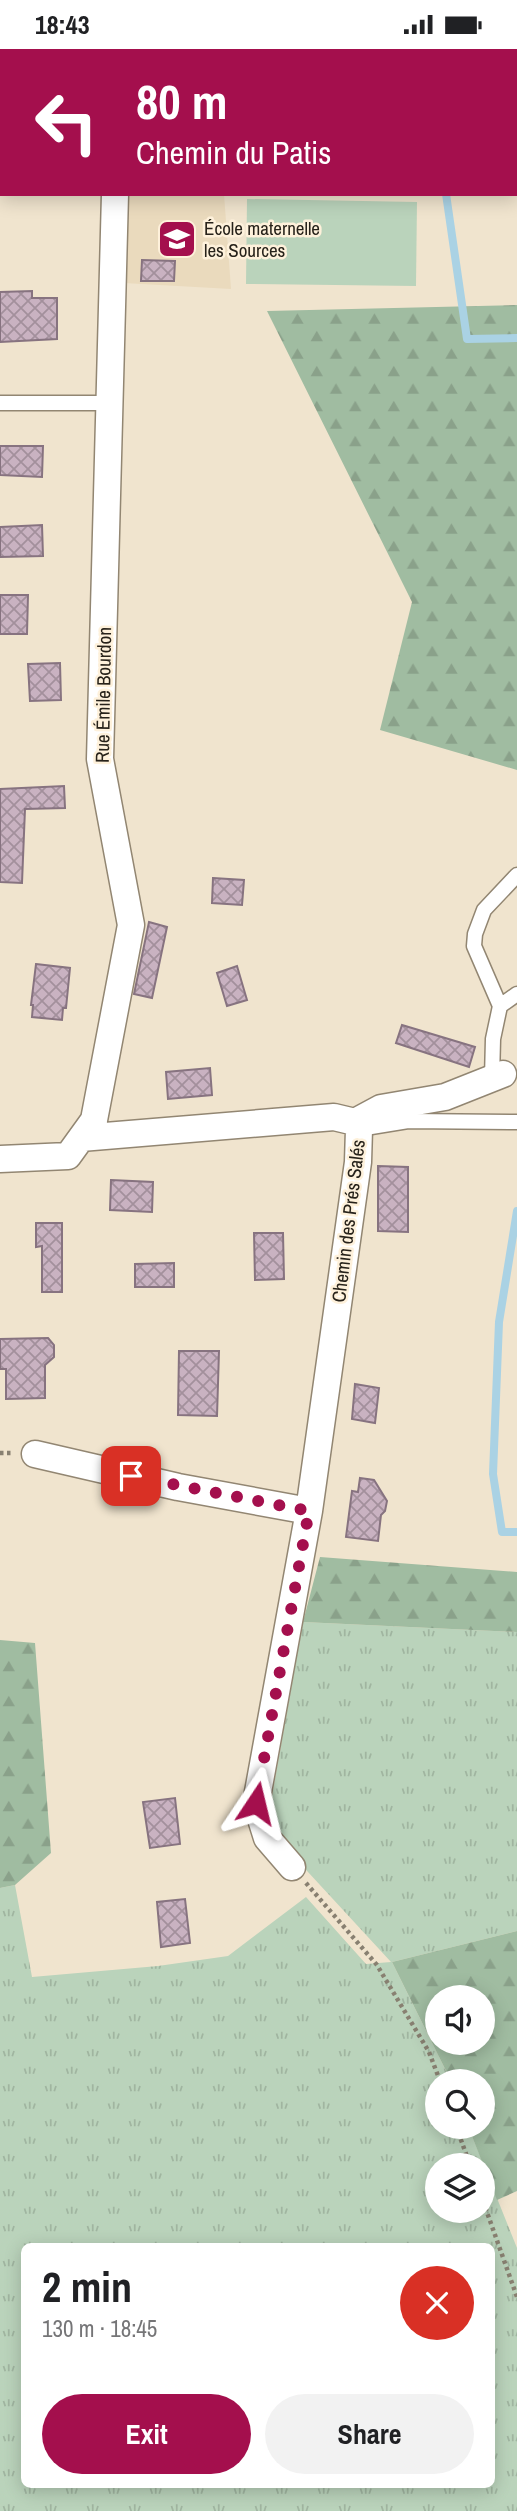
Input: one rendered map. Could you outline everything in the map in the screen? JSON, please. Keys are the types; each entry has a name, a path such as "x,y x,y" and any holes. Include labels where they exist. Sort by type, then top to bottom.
{"street":[{"name":"Rue Émile Bourdon","path":"0,1159 68,1156 94,1120 131,925 100,759 115,196"},
{"path":"357,1125 381,1108 445,1097 498,1076"},
{"name":"Chemin des Prés Salés","path":"81,1138 334,1117 357,1125 358,1162 309,1511 256,1803 267,1838 292,1867"},
{"path":"36,1454 178,1486 309,1511"}],"lane":[{"path":"0,403 110,403"},
{"path":"498,1076 493,1039 500,1006 474,946 475,934 484,910 517,875"},
{"path":"500,1006 517,994"},
{"path":"357,1125 408,1121 517,1122"}],"path":[{"path":"292,1867 377,1965 429,2052 435,2069"},
{"path":"491,2223 517,2297"}],"shaded area":[{"name":"École maternelle les Sources","path":"129,196 224,196 231,289 124,283"}],"green space":[{"path":"247,199 417,202 416,286 246,284"},
{"path":"517,305 517,770 380,730 412,602 267,311"},
{"path":"320,1557 517,1572 517,1632 303,1622"},
{"path":"303,1622 517,1632 517,1931 392,1962 425,2029 425,2055 438,2055 445,2069 425,2069 425,2139 473,2139 479,2153 425,2153 425,2223 495,2223 495,2193 517,2248 517,2511 0,2511 0,1888 15,1885 32,1977 158,1966 228,1956 306,1897 366,1964 391,1962 296,1859 278,1829 272,1796"},
{"path":"0,1640 35,1643 51,1853 15,1885 0,1888"},
{"path":"517,1931 517,2191 497,2200 495,2153 479,2153 473,2139 495,2139 495,2069 445,2069 438,2055 495,2055 495,1985 425,1985 425,2029 392,1962"}],"building":[{"path":"142,260 175,261 174,281 141,281"},
{"path":"32,291 32,298 57,298 57,339 0,342 0,292"},
{"path":"0,446 43,446 42,477 0,475"},
{"path":"42,525 43,556 0,557 0,527"},
{"path":"0,595 28,595 27,634 0,634"},
{"path":"60,663 61,700 30,701 28,664"},
{"path":"64,786 65,808 25,809 22,883 0,882 0,789"},
{"path":"213,878 244,880 242,905 212,903"},
{"path":"149,922 167,927 152,998 134,994"},
{"path":"36,964 70,968 66,1008 63,1008 62,1020 32,1017"},
{"path":"237,966 247,1000 227,1006 217,973"},
{"path":"402,1025 475,1047 469,1067 396,1043"},
{"path":"210,1068 212,1095 168,1099 166,1072"},
{"path":"378,1166 408,1167 408,1232 378,1231"},
{"path":"111,1180 153,1182 152,1212 110,1210"},
{"path":"36,1223 62,1223 62,1292 42,1292 42,1246 36,1247"},
{"path":"254,1233 283,1233 284,1279 255,1280"},
{"path":"174,1263 174,1287 135,1287 135,1264"},
{"path":"48,1338 54,1345 54,1357 45,1365 45,1398 6,1399 6,1369 0,1369 0,1339"},
{"path":"179,1351 219,1351 217,1416 178,1415"},
{"path":"355,1384 379,1388 375,1423 352,1419"},
{"path":"360,1478 374,1480 387,1501 385,1511 381,1515 378,1541 346,1537 352,1491 358,1492"},
{"path":"175,1798 180,1844 150,1848 143,1802"},
{"path":"185,1899 190,1943 161,1947 157,1902"}],"waterway":[{"path":"446,196 467,339 517,338"},
{"path":"517,1211 499,1322 493,1474 502,1532 517,1532"}],"place":[{"name":"École maternelle les Sources","path":"177,239"}],"route":[{"path":"131,1476 309,1511 256,1803"}]}
